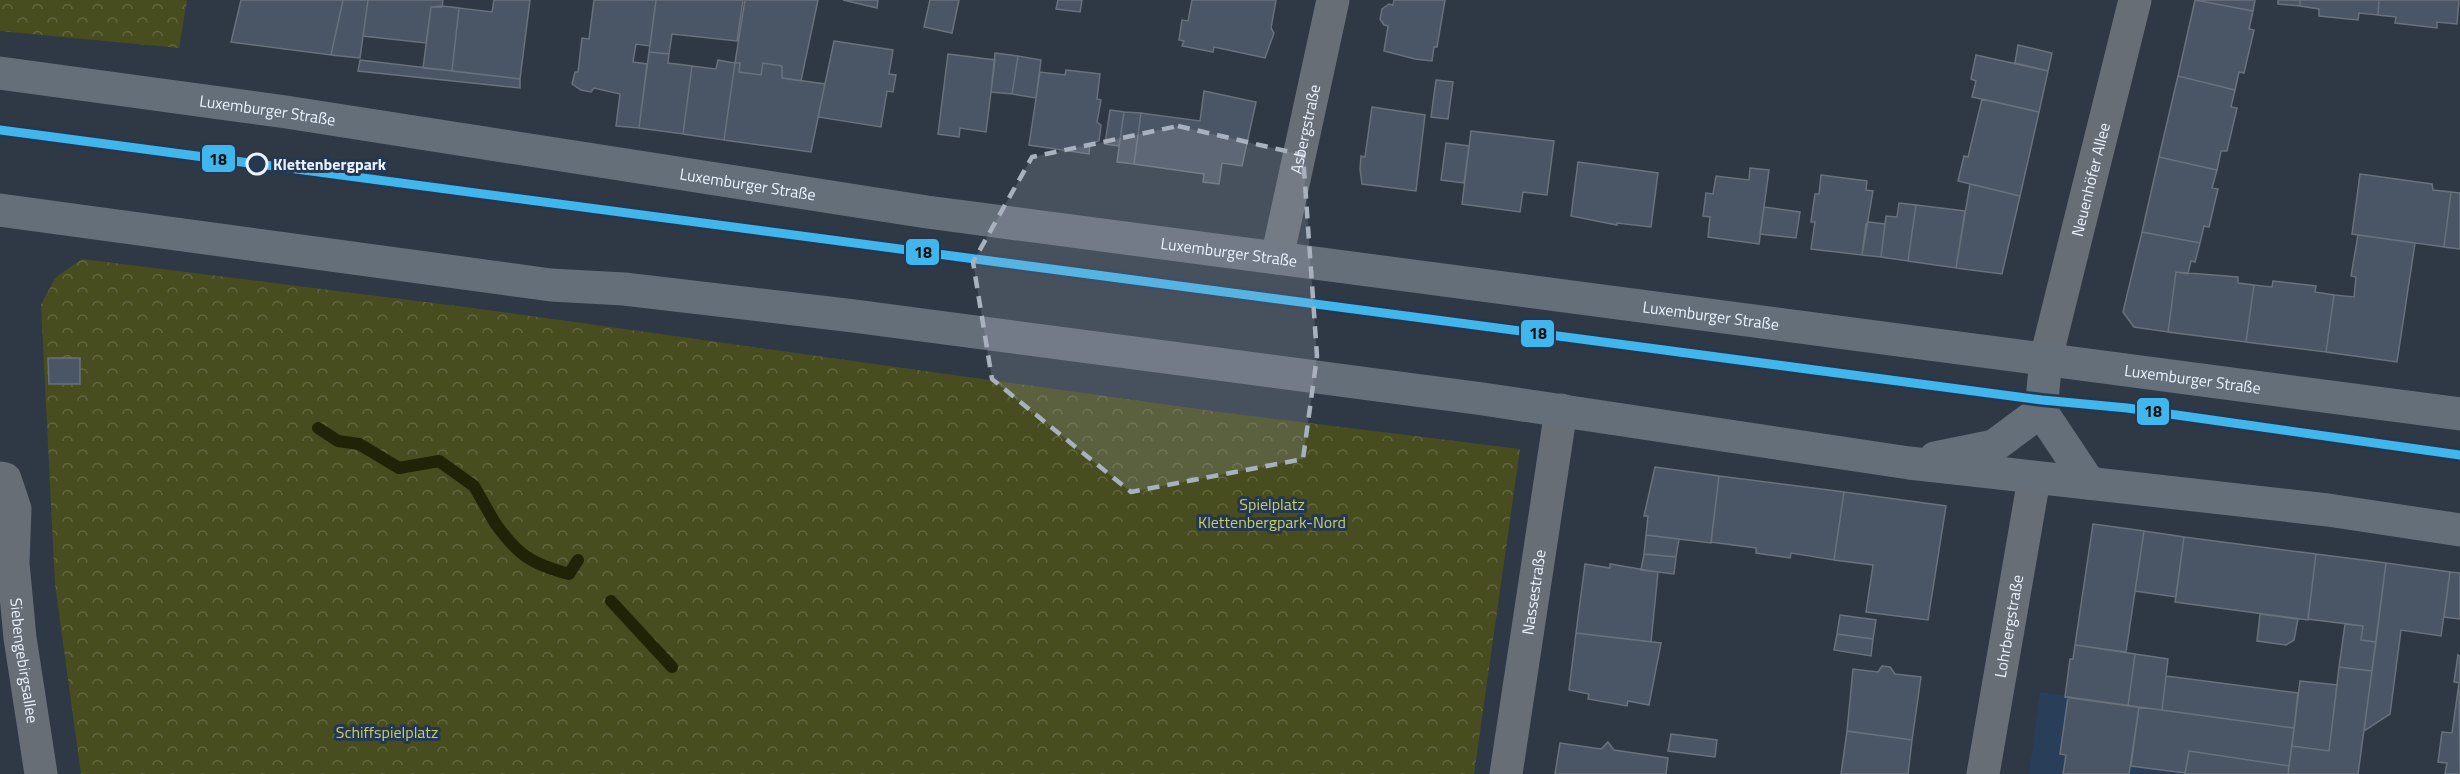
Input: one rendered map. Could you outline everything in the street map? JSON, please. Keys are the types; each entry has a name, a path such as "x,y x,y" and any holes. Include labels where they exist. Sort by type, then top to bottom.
{"main road":[{"name":"Luxemburger Straße","path":"0,73 298,114 927,212 2460,414"},
{"path":"0,210 551,285 624,289 854,315 1561,410 1909,464 2328,510 2460,530"},
{"path":"2046,358 2041,411 2089,483"},
{"path":"1909,464 1994,446 2041,411"}],"street":[{"name":"Asbergstraße","path":"1277,258 1333,0"},
{"name":"Neuenhöfer Allee","path":"2046,358 2135,0"},
{"name":"Nassestraße","path":"1506,774 1561,410"},
{"name":"Siebengebirgsallee","path":"0,478 5,479 15,510 13,563 20,639 41,774"},
{"name":"Lohrbergstraße","path":"1983,774 2034,479"}],"highlighted area":[{"path":"1178,126 1303,155 1317,356 1303,459 1131,492 992,379 973,262 1032,157"}],"shaded area":[{"path":"2040,692 2294,728 2288,774 2029,774"}],"green space":[{"path":"0,0 187,0 179,48 0,31"},
{"path":"82,259 473,308 1227,413 1520,449 1474,774 81,774 55,584 41,305 55,278"}],"building":[{"path":"241,0 343,0 331,55 231,42"},
{"path":"343,0 368,0 360,58 331,55"},
{"path":"368,0 443,0 442,7 431,7 426,43 363,36"},
{"path":"494,0 530,0 520,79 452,71 459,8 492,12"},
{"path":"594,0 656,0 650,46 636,44 633,62 647,64 639,128 616,126 620,94 594,88 591,92 581,90 572,84 575,72 578,72 582,38 589,39"},
{"path":"656,0 743,0 737,41 672,34 669,54 649,52"},
{"path":"745,0 818,0 801,81 782,78 782,66 763,63 761,75 739,72 740,63 735,63"},
{"path":"843,0 878,0 877,8"},
{"path":"930,0 959,0 952,33 924,27"},
{"path":"1058,0 1082,0 1080,12 1056,9"},
{"path":"1192,0 1276,0 1271,28 1274,33 1265,58 1214,47 1213,52 1182,46 1184,41 1179,40 1182,20 1188,21"},
{"path":"1394,0 1445,0 1437,47 1434,47 1432,61 1384,51 1388,26 1384,25 1380,19 1382,9 1389,4 1393,5"},
{"path":"2195,0 2255,0 2253,11"},
{"path":"2195,0 2253,11 2249,29 2254,30 2244,73 2239,72 2235,90 2178,76"},
{"path":"2278,0 2300,0 2300,6 2278,4"},
{"path":"2300,0 2379,0 2378,15 2359,13 2358,20 2319,16 2319,9 2300,6"},
{"path":"2379,0 2459,0 2457,24 2437,22 2437,28 2395,23 2396,17 2378,15"},
{"path":"431,7 459,8 452,71 423,68"},
{"path":"834,41 893,50 889,74 896,75 893,92 887,91 881,127 818,117"},
{"path":"2018,45 2052,53 2048,71 2015,63"},
{"path":"649,52 669,54 668,63 692,66 683,134 639,128"},
{"path":"995,53 1018,56 1012,94 991,92"},
{"path":"948,54 995,60 986,132 960,128 959,137 938,134"},
{"path":"1976,55 2048,71 2039,112 1972,97 1976,81 1971,79"},
{"path":"1018,56 1041,60 1036,98 1012,94"},
{"path":"360,60 520,79 520,88 358,71"},
{"path":"718,60 735,63 724,140 683,134 692,66 716,69"},
{"path":"735,63 740,63 739,72 761,75 763,63 782,66 782,78 825,84 811,152 724,140"},
{"path":"1066,70 1100,74 1097,99 1101,100 1097,122 1101,125 1099,141 1090,144 1089,154 1029,145 1040,72 1065,75"},
{"path":"2178,76 2235,90 2231,107 2237,108 2227,151 2221,151 2217,170 2159,157"},
{"path":"1436,80 1453,82 1448,119 1431,117"},
{"path":"1204,91 1256,102 1242,166 1222,163 1219,184 1203,182 1204,174 1134,164 1141,113 1200,121"},
{"path":"1982,99 2039,112 2020,196 1958,181 1964,156 1968,157"},
{"path":"1372,107 1425,115 1416,191 1362,184 1361,156 1365,157"},
{"path":"1110,110 1124,112 1119,146 1105,144"},
{"path":"1124,112 1141,113 1134,164 1117,162"},
{"path":"1471,131 1554,141 1547,195 1523,192 1520,212 1462,204"},
{"path":"1446,143 1469,146 1464,183 1441,180"},
{"path":"2159,157 2217,170 2212,188 2218,189 2209,227 2204,226 2200,243 2142,232"},
{"path":"1578,162 1658,173 1651,227 1617,223 1617,225 1571,216"},
{"path":"1750,168 1769,170 1759,244 1708,237 1710,217 1703,216 1706,193 1713,194 1716,176 1749,180"},
{"path":"2360,174 2432,184 2433,190 2451,192 2444,247 2352,234"},
{"path":"1821,175 1867,181 1866,190 1873,191 1862,255 1811,249 1815,222 1811,222 1815,194 1819,194"},
{"path":"1970,184 2020,196 2002,274 1956,268"},
{"path":"2451,192 2460,193 2460,249 2444,247"},
{"path":"1899,203 1916,205 1908,261 1881,257 1886,216 1897,217"},
{"path":"1916,205 1965,211 1956,268 1908,261"},
{"path":"1764,207 1800,212 1796,238 1760,234"},
{"path":"1869,222 1885,224 1881,257 1862,255 1866,224"},
{"path":"2142,232 2200,243 2195,262 2191,261 2188,274 2176,272 2168,332 2134,327 2123,312"},
{"path":"2358,235 2415,243 2397,362 2326,352 2334,295 2354,297 2356,277 2351,276"},
{"path":"2176,272 2238,277 2238,283 2254,285 2246,342 2168,332"},
{"path":"2273,281 2316,286 2315,292 2334,295 2326,352 2246,342 2254,285 2272,287"},
{"path":"48,358 80,358 80,384 49,384"},
{"path":"1655,467 1719,476 1711,543 1646,535 1648,516 1644,516"},
{"path":"1719,476 1844,492 1834,560 1791,553 1790,558 1756,553 1756,548 1711,542"},
{"path":"1844,492 1946,506 1928,620 1866,612 1873,565 1834,560"},
{"path":"2093,524 2144,531 2126,652 2075,645"},
{"path":"2144,531 2184,537 2176,597 2135,591"},
{"path":"1646,535 1679,539 1676,557 1644,554"},
{"path":"2184,537 2316,554 2308,620 2175,602"},
{"path":"1644,554 1676,557 1674,574 1641,570"},
{"path":"2316,554 2386,563 2376,642 2361,640 2363,626 2308,619"},
{"path":"2386,563 2450,572 2441,636 2401,630 2390,714 2364,731"},
{"path":"1585,564 1610,568 1610,564 1658,572 1651,642 1576,633"},
{"path":"2450,572 2460,573 2460,619 2444,617"},
{"path":"2260,614 2298,619 2294,640 2286,645 2257,641"},
{"path":"1840,615 1876,620 1873,639 1837,634"},
{"path":"2345,624 2363,626 2361,640 2376,642 2372,671 2339,667"},
{"path":"1576,633 1661,643 1649,705 1628,701 1627,706 1588,699 1589,694 1569,690"},
{"path":"1837,634 1873,639 1871,656 1834,650"},
{"path":"2075,645 2135,654 2128,706 2065,697 2070,659 2073,659"},
{"path":"2135,654 2168,659 2162,710 2128,706"},
{"path":"2458,655 2460,656 2460,683 2454,682"},
{"path":"1882,666 1890,667 1895,674 1921,677 1912,740 1847,731 1853,669 1878,672"},
{"path":"2339,667 2372,671 2358,774 2288,774 2292,746 2329,751"},
{"path":"2166,676 2298,693 2294,728 2162,710"},
{"path":"2300,681 2337,685 2329,751 2292,746"},
{"path":"2459,683 2460,774 2445,774 2447,763 2438,762 2442,732 2452,733"},
{"path":"2068,697 2139,707 2129,774 2063,774 2066,755 2060,754"},
{"path":"2139,707 2294,728 2289,766 2189,751 2185,773 2131,766"},
{"path":"1847,731 1912,740 1908,774 1841,774"},
{"path":"1671,734 1717,740 1715,757 1668,751"},
{"path":"1608,742 1614,750 1668,758 1666,774 1555,774 1560,743 1601,749"},
{"path":"2189,751 2289,766 2288,774 2185,774"}],"waterway":[{"path":"318,428 338,441 359,444 399,468 439,461 474,486 495,523"},
{"path":"495,523 519,551 535,562 569,574 578,560"},
{"path":"611,601 672,667"}],"transit line":[{"name":"18","path":"0,130 2042,400 2127,408 2460,455"}],"place":[{"name":"Klettenbergpark","path":"257,164"}],"park label":[{"name":"Spielplatz Klettenbergpark-Nord","path":"1272,513"},
{"name":"Schiffspielplatz","path":"387,732"}]}
